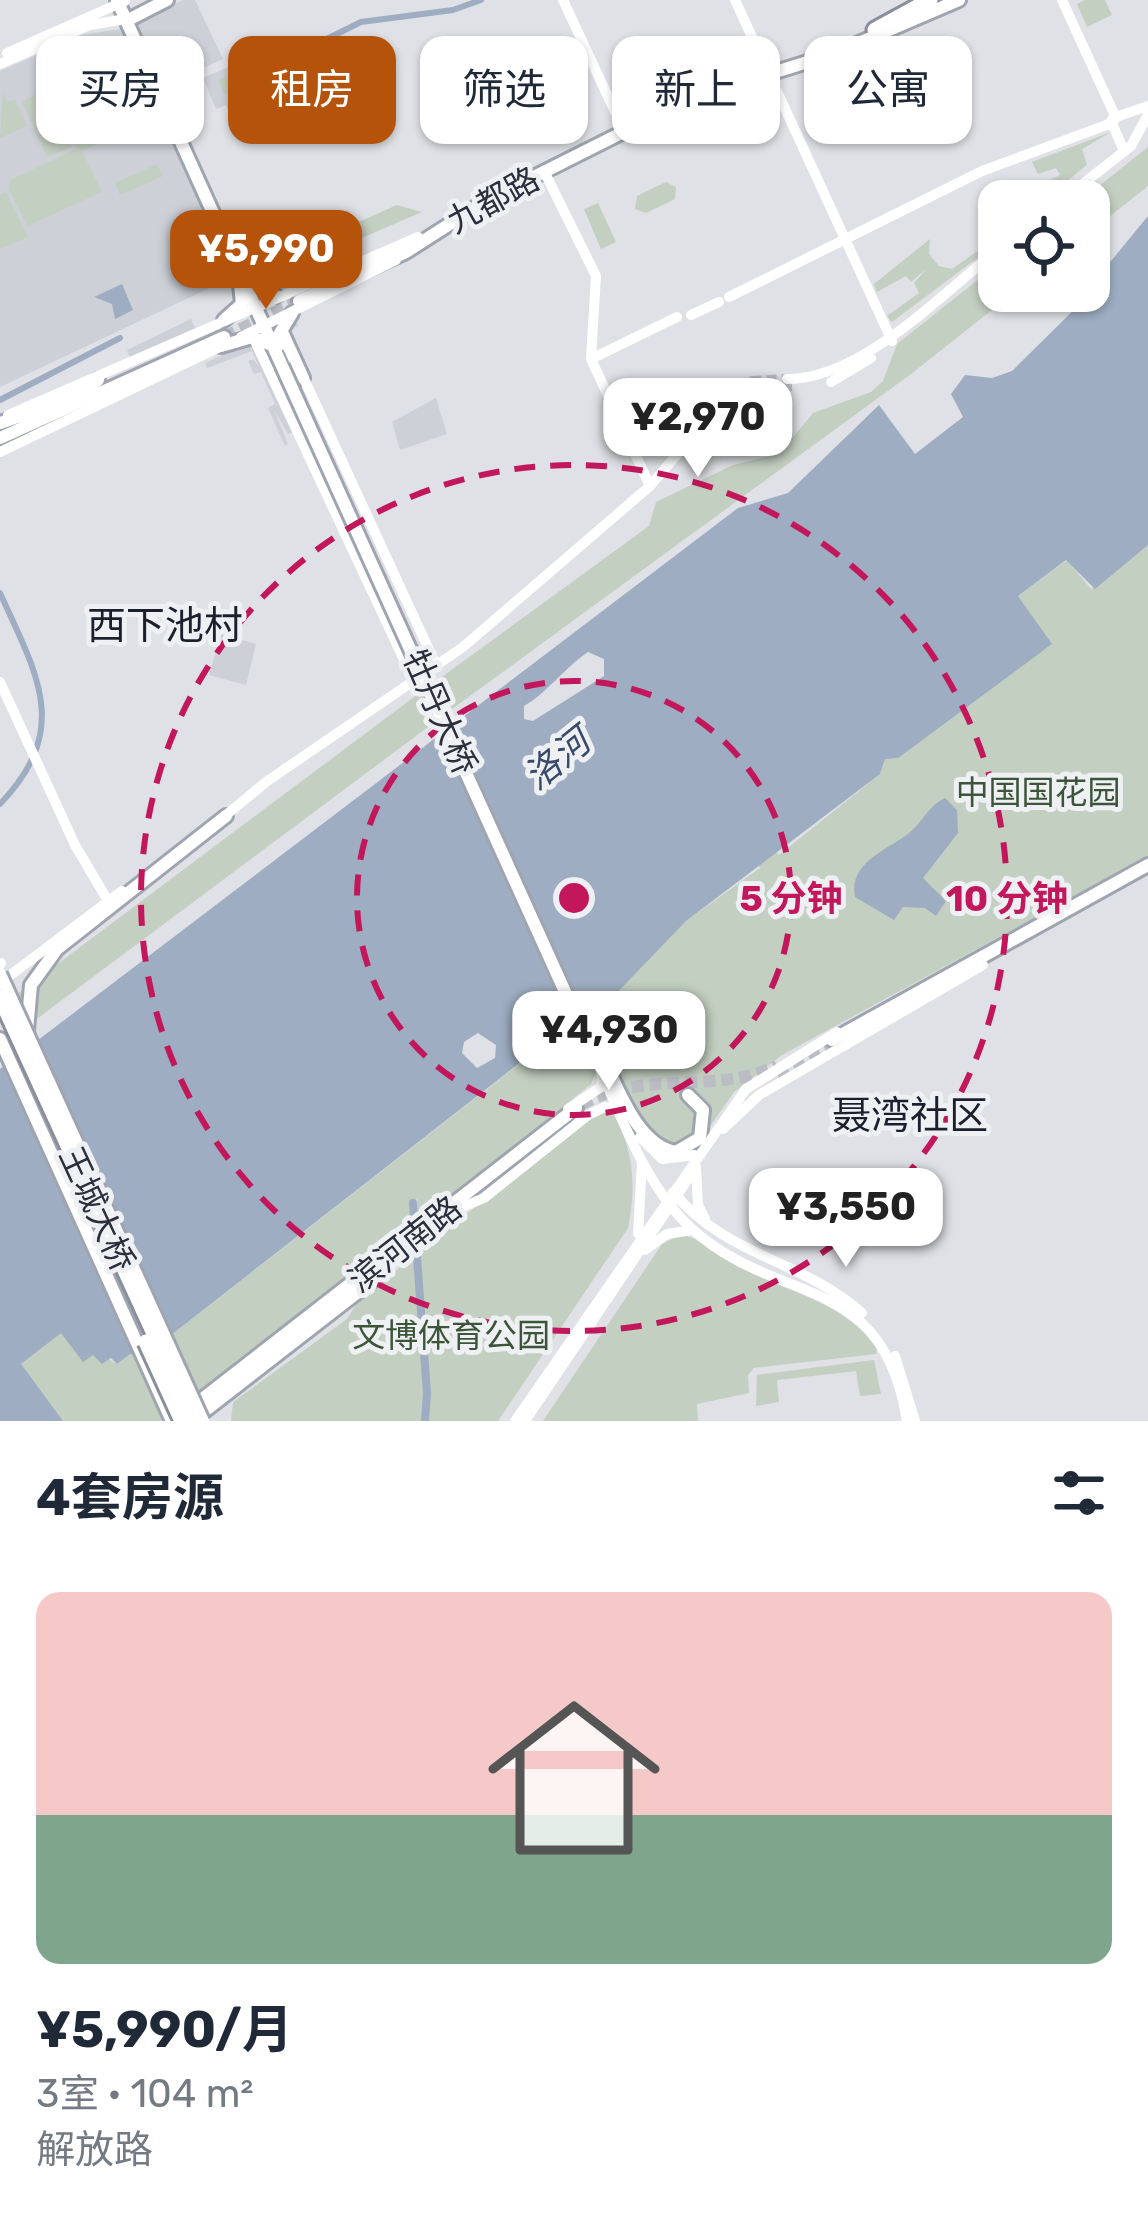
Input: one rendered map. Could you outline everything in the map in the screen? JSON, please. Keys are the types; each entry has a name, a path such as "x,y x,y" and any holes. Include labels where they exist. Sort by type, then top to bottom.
{"highway":[{"path":"875,30 926,2"},
{"name":"王城大桥","path":"2,978 185,1418"},
{"name":"王城大桥","path":"0,1016 185,1418"},
{"path":"185,1382 185,1418"},
{"path":"160,1395 185,1418"}],"main road":[{"path":"0,60 90,25 129,19 167,0"},
{"path":"565,0 612,101"},
{"path":"735,0 751,36"},
{"name":"九都路","path":"780,65 942,0"},
{"name":"九都路","path":"780,67 833,54 958,0"},
{"path":"1059,0 1124,151"},
{"path":"0,60 123,1 267,325 272,350 412,676"},
{"path":"129,19 258,305"},
{"path":"780,99 890,338"},
{"path":"592,361 982,171 1148,110"},
{"path":"1089,180 1124,151 1148,110"},
{"name":"九都路","path":"296,302 612,133"},
{"name":"九都路","path":"296,302 406,252 484,202 612,134"},
{"path":"1091,180 1148,136"},
{"path":"544,171 596,276 592,361 650,486"},
{"path":"0,434 56,413 222,331 240,308 243,295 219,236 221,228"},
{"path":"789,382 830,375 890,338 978,269"},
{"path":"253,287 296,302"},
{"path":"0,434 95,404 276,296"},
{"path":"272,350 296,302"},
{"path":"0,434 16,411 222,331 267,325 296,302"},
{"path":"296,302 286,332 303,378"},
{"path":"0,434 222,331 259,338 272,350"},
{"path":"272,350 283,334 436,664"},
{"name":"牡丹大桥","path":"272,350 284,365 622,1107 657,1147 676,1153 695,1144 703,1130 703,1110 688,1095"},
{"path":"16,411 73,398 98,380"},
{"path":"56,413 95,404"},
{"path":"185,1382 2,978 412,676 463,646 650,486 667,479 706,425"},
{"path":"0,686 40,776 106,902"},
{"path":"27,1032 31,985 43,966 226,816"},
{"path":"833,1042 1148,869"},
{"path":"525,1421 746,1089 810,1046 981,962"},
{"path":"710,1227 698,1205 697,1160 737,1113 981,962"},
{"path":"2,1044 160,1395"},
{"path":"810,1046 817,1060"},
{"path":"598,1056 602,1073 671,1198 742,1250 832,1289 860,1310 898,1360 911,1421"},
{"path":"581,1109 601,1087 602,1073"},
{"path":"581,1109 622,1107"},
{"path":"622,1107 640,1154 693,1230 735,1258 854,1313 893,1367 911,1421"},
{"name":"滨河南路","path":"185,1418 581,1109"},
{"path":"640,1137 662,1160 697,1160"},
{"path":"515,1421 636,1250 643,1208 640,1154"},
{"path":"636,1250 667,1234 693,1230"},
{"path":"212,1400 222,1421"}],"shaded area":[{"path":"183,0 195,0 223,59 204,68 204,36 80,36 120,29"},
{"path":"36,55 36,144 173,144 235,276 0,387 0,71"},
{"path":"228,67 228,109 226,105 216,109 204,78"},
{"path":"280,285 258,299 273,332 296,322 298,326 262,343 301,429 288,434 274,410 285,446 268,408 275,404 261,372 254,374 248,361 253,359 259,367 252,351 207,368 205,363 268,334 254,301 227,308"},
{"path":"191,319 195,328 131,359 127,350"},
{"path":"436,398 447,434 400,450 392,422"},
{"path":"221,634 256,644 246,685 209,675"}],"green space":[{"path":"1105,0 1112,15 1087,27 1077,4"},
{"path":"228,75 228,92 224,94 218,80"},
{"path":"3,93 7,102 15,100 27,126 0,138"},
{"path":"36,94 36,133 22,102"},
{"path":"1111,132 1082,149 1087,165 1068,180 1049,180 1060,175 1056,168 1038,174 1032,162"},
{"path":"41,144 71,144 72,147 47,157"},
{"path":"75,144 97,144 82,151 102,192 27,226 9,190 10,180 77,149"},
{"path":"1148,147 1148,186 1110,216 1106,180"},
{"path":"157,164 163,176 120,195 115,183"},
{"path":"666,182 676,187 675,199 646,213 635,209 637,196"},
{"path":"6,192 28,237 0,249 0,195"},
{"path":"598,203 616,242 601,249 584,209"},
{"path":"397,205 422,212 350,243 343,229"},
{"path":"930,239 929,254 939,266 952,269 978,251 978,258 892,322 887,316 919,293 914,283 927,268 911,282 906,276 877,292 874,284"},
{"path":"978,280 978,312 989,312 452,709 439,679 649,526 656,502 733,465 779,454 813,413 871,392 883,381 897,344"},
{"name":"中国国花园","path":"1148,545 1148,856 782,1055 734,1092 704,1135 698,1108 698,1134 675,1150 649,1135 590,1016 686,921 880,774 885,759 1051,645 1018,596 1067,560 1091,589"},
{"path":"422,691 436,721 22,1030 8,1001"},
{"path":"576,1027 597,1070 591,1084 418,1225 417,1199 410,1203 410,1231 202,1395 165,1340 541,1047 549,1049"},
{"name":"文博体育公园","path":"613,1110 629,1154 628,1228 498,1421 231,1421 233,1402 347,1319 359,1300 583,1121"},
{"path":"680,1235 826,1306 861,1330 877,1347 876,1354 754,1368 748,1375 749,1393 697,1404 698,1421 543,1421 662,1244"},
{"path":"61,1332 117,1364 130,1354 143,1357 173,1421 63,1421 20,1365"},
{"path":"874,1360 881,1394 860,1396 856,1371 777,1380 779,1402 756,1406 757,1375"}],"water":[{"name":"洛河","path":"1148,216 1148,545 1095,589 1066,560 1018,596 1052,644 898,758 885,759 880,774 686,921 610,1000 549,1049 540,1047 143,1357 130,1354 117,1364 111,1358 102,1364 93,1355 83,1362 61,1333 21,1364 63,1421 0,1421 0,1069 738,508 788,493 879,405 915,454 963,417 951,394 965,375 992,378 1012,371 1072,312 1110,312 1110,261","holes":["588,652 604,659 604,676 533,721 524,719 524,706","478,1033 496,1045 495,1058 477,1068 462,1053 464,1042"]},
{"path":"122,284 133,310 115,319 112,304 94,297"},
{"path":"945,798 957,810 958,833 923,878 946,901 936,916 925,908 903,907 894,920 855,897 854,885 863,866 909,833"}],"waterway":[{"path":"333,36 361,22 453,10 481,0"},
{"path":"0,400 120,338"},
{"path":"0,593 26,650 41,701 36,751 0,804"},
{"path":"413,1203 425,1421"}],"tunnel":[{"path":"224,337 299,301"},
{"path":"715,407 752,381 787,379"},
{"path":"707,429 724,409 744,396 792,386"},
{"path":"777,1074 834,1044"},
{"path":"581,1105 628,1088 728,1079 777,1066"}],"district":[{"name":"西下池村","path":"165,626"},
{"name":"聂湾社区","path":"910,1116"}]}
